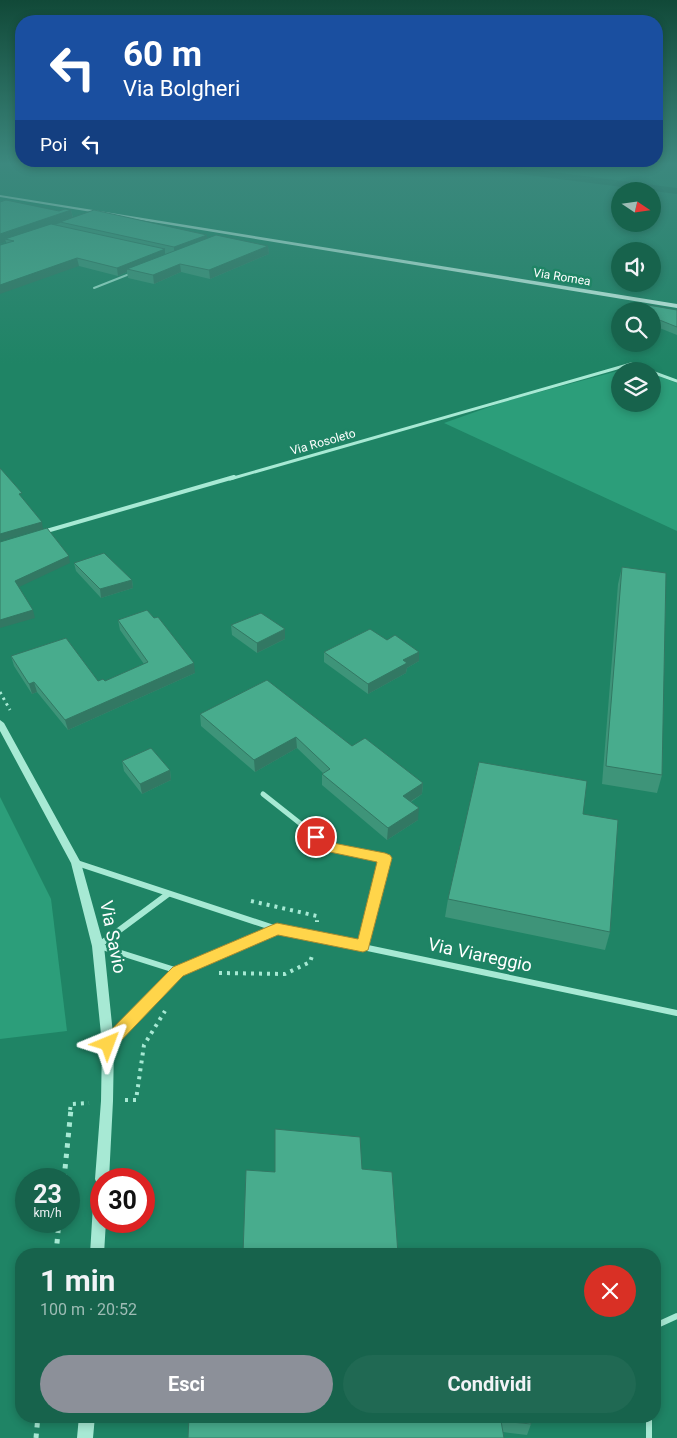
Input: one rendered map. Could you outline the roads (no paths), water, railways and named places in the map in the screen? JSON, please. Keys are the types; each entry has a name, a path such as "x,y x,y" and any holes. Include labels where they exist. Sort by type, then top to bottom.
{"main road":[{"name":"Via Romea","path":"209,229 677,306"}],"street":[{"name":"Via Rosoleto","path":"38,534 611,370"},
{"name":"Via Rosoleto","path":"661,375 677,381"},
{"name":"Via Savio","path":"0,723 76,863 98,946 108,1044 103,1168"},
{"path":"264,794 330,848 385,858 363,946"},
{"name":"Via Viareggio","path":"76,863 277,929 677,1013"},
{"path":"98,946 168,894"},
{"path":"108,1044 178,971 277,929"},
{"path":"98,946 178,971"},
{"path":"97,1248 98,1233"},
{"path":"85,1438 86,1423"}],"lane":[{"path":"225,236 234,233"},
{"path":"94,288 139,270"},
{"path":"661,1323 677,1316"},
{"path":"649,1423 649,1438"}]}
